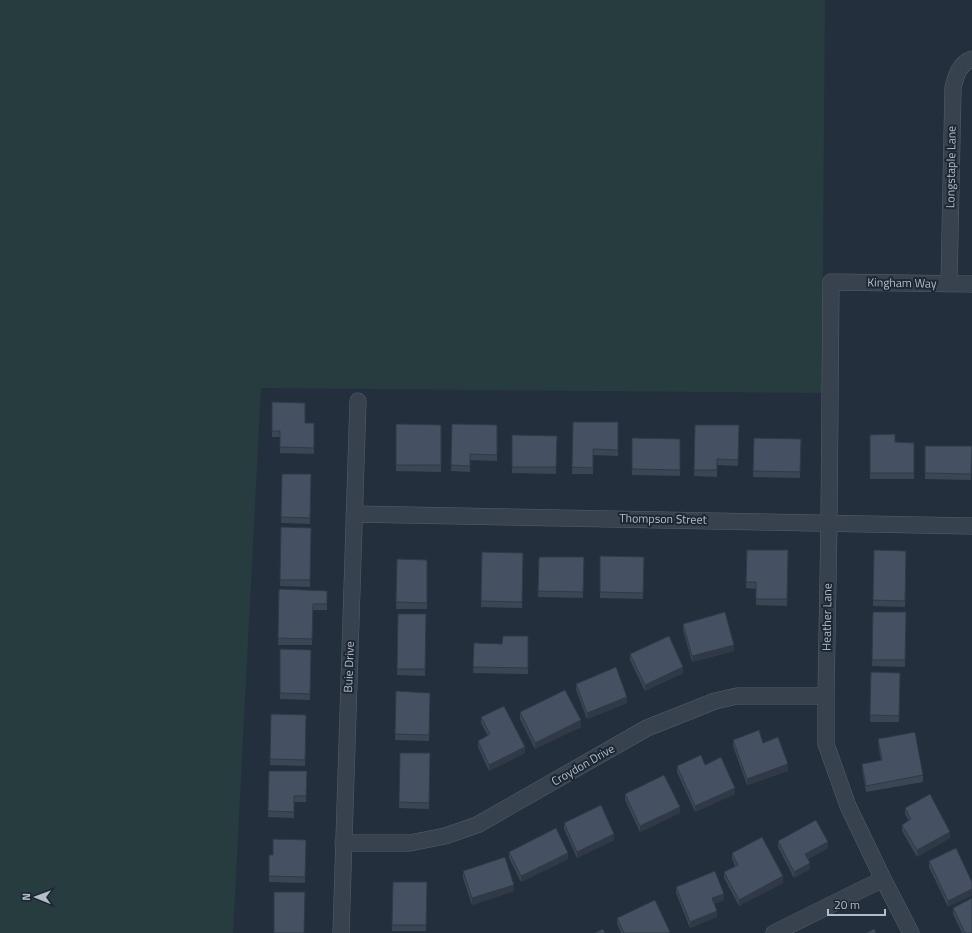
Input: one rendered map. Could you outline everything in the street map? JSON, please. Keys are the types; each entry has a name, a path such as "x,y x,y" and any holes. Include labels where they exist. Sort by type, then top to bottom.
{"street":[{"name":"Longstaple Lane","path":"948,284 953,88 957,72 966,61 972,58"},
{"name":"Kingham Way","path":"831,282 972,284"},
{"name":"Heather Lane","path":"831,282 826,744 848,806 882,879 911,933"},
{"name":"Buie Drive","path":"341,933 358,401"},
{"name":"Thompson Street","path":"354,514 829,522 972,526"},
{"name":"Croydon Drive","path":"343,843 410,843 445,836 477,825 648,728 715,701 737,696 826,696"},
{"path":"774,933 882,879"}],"green space":[{"path":"0,0 825,0 822,393 261,388 233,933 0,933"}],"building":[{"path":"272,402 305,403 305,423 314,423 314,448 280,447 280,431 272,431"},
{"path":"573,422 618,422 618,450 593,449 593,468 572,467"},
{"path":"396,424 441,425 441,465 396,465"},
{"path":"452,424 497,425 497,455 470,454 470,466 451,465"},
{"path":"695,425 739,425 738,460 717,459 717,470 694,470"},
{"path":"895,434 895,442 914,443 914,473 870,473 870,435"},
{"path":"512,435 557,436 556,467 512,467"},
{"path":"632,438 680,439 680,470 632,469"},
{"path":"754,438 801,439 800,472 753,471"},
{"path":"925,446 972,446 971,474 925,473"},
{"path":"282,474 311,474 310,518 281,517"},
{"path":"281,527 311,528 310,580 280,580"},
{"path":"747,550 788,550 787,599 756,599 756,582 746,582"},
{"path":"874,550 906,551 905,601 873,600"},
{"path":"482,552 523,553 522,602 481,601"},
{"path":"600,556 644,557 643,593 600,592"},
{"path":"539,557 584,557 583,592 538,591"},
{"path":"397,559 427,560 427,603 396,602"},
{"path":"279,589 327,591 327,604 313,604 312,639 278,638"},
{"path":"725,612 734,645 692,656 683,624"},
{"path":"873,612 906,612 905,660 872,660"},
{"path":"398,614 426,614 425,669 397,669"},
{"path":"503,636 528,636 528,668 473,667 474,643 502,644"},
{"path":"669,636 683,667 645,685 630,654"},
{"path":"280,649 311,650 310,694 280,693"},
{"path":"616,667 627,697 587,713 576,684"},
{"path":"871,672 900,673 899,716 870,715"},
{"path":"565,690 581,720 535,743 520,712"},
{"path":"396,691 430,693 429,735 395,734"},
{"path":"504,706 525,747 489,765 478,741 490,734 481,717"},
{"path":"271,714 306,715 305,760 270,759"},
{"path":"759,730 763,743 778,737 788,764 747,779 733,740"},
{"path":"915,732 923,775 866,786 862,764 882,760 878,739"},
{"path":"400,753 430,753 429,803 399,802"},
{"path":"701,755 705,765 721,757 735,788 695,806 677,766"},
{"path":"269,771 307,771 306,796 294,796 294,812 268,811"},
{"path":"664,775 680,807 640,826 625,794"},
{"path":"930,794 950,832 917,850 902,825 911,819 905,808"},
{"path":"601,805 614,834 577,852 564,823"},
{"path":"816,820 828,842 805,854 810,863 794,872 778,841"},
{"path":"556,828 568,853 521,876 509,852"},
{"path":"762,837 783,876 739,900 724,872 738,865 732,853"},
{"path":"273,839 306,840 305,877 269,876 269,855 273,855"},
{"path":"956,848 972,882 972,889 948,901 929,861"},
{"path":"505,857 514,885 472,898 463,871"},
{"path":"715,871 724,894 712,898 717,911 690,922 676,887"},
{"path":"393,882 427,882 426,925 392,925"},
{"path":"274,892 305,892 304,933 274,933"},
{"path":"972,898 972,933 965,933 953,908"},
{"path":"655,900 670,932 624,933 617,918"},
{"path":"603,929 605,933 595,933"},
{"path":"874,929 876,933 866,933"}]}
